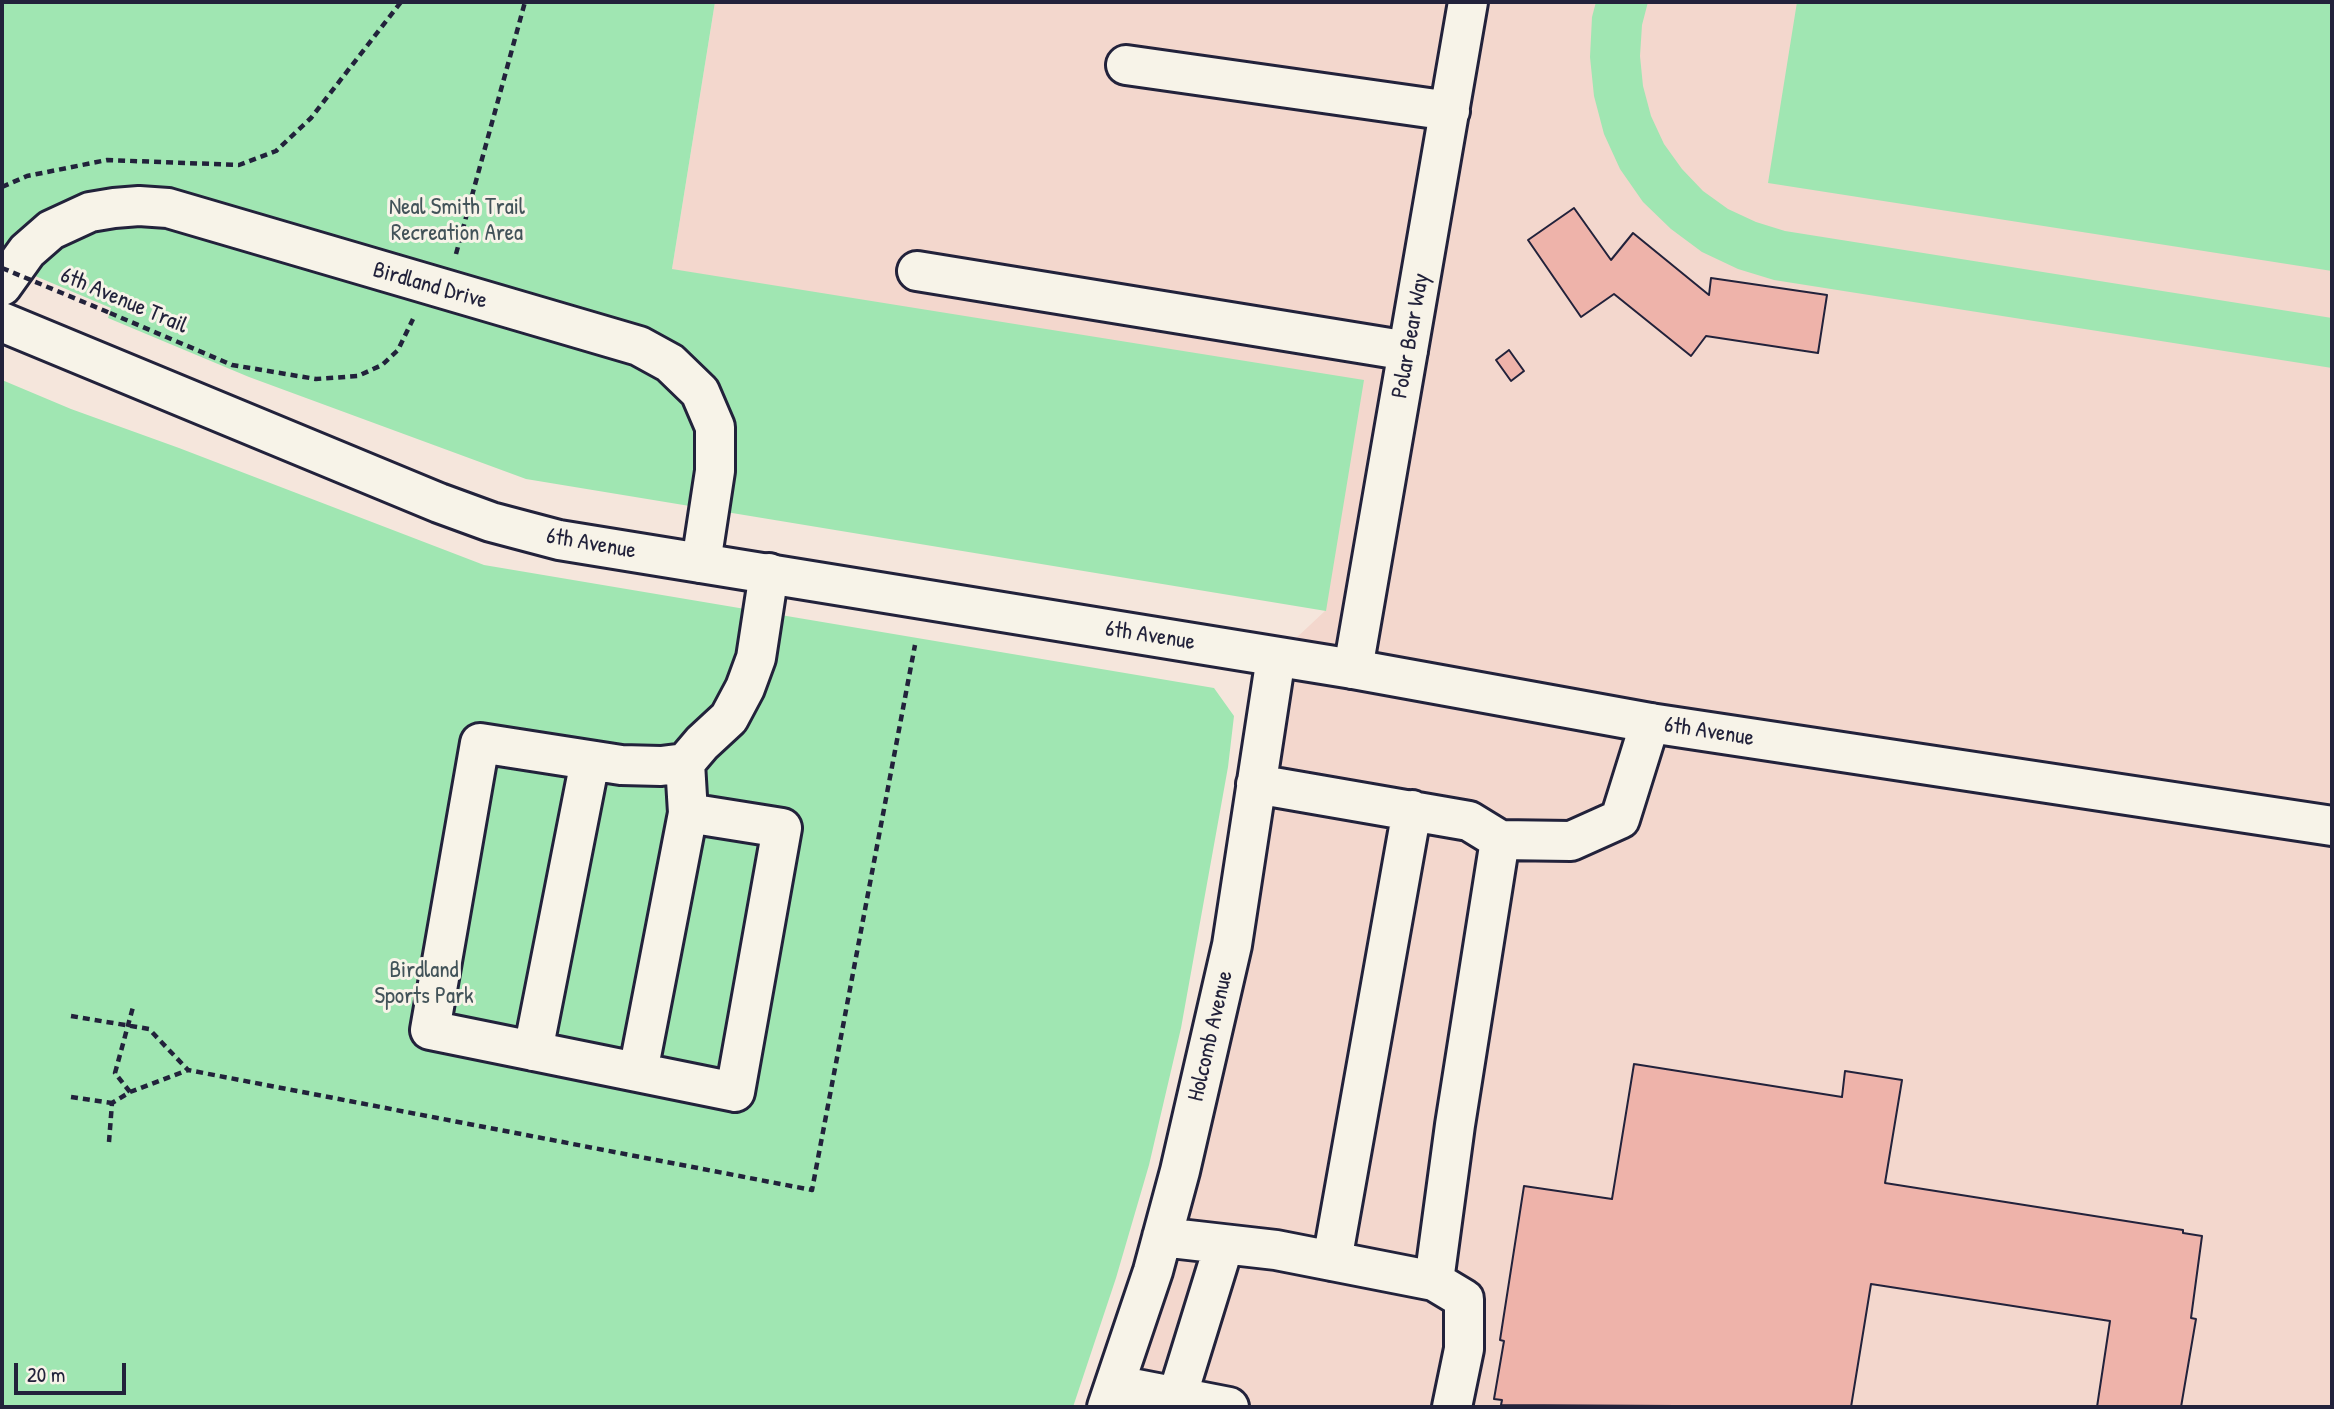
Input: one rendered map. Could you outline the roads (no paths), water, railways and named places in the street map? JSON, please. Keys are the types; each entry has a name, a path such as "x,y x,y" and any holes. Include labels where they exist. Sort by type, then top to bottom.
{"main road":[{"name":"Polar Bear Way","path":"1353,669 1468,2"},
{"path":"1126,65 1450,111"},
{"name":"Birdland Drive","path":"2,286 27,251 51,230 90,212 139,206 168,208 639,346 670,363 700,392 715,427 715,471 701,563"},
{"path":"917,271 1408,351"},
{"name":"6th Avenue","path":"2,322 439,503 491,522 559,540 1353,669 1650,723 2332,826"},
{"path":"638,1072 688,813 685,764 702,743 729,718 745,688 756,658 769,573"},
{"name":"Holcomb Avenue","path":"1112,1396 1162,1237 1186,1147 1232,945 1276,657"},
{"path":"1256,784 1469,821 1500,841 1572,841 1620,819 1650,723"},
{"path":"685,764 661,766 590,761 480,743 430,1030 735,1091 782,828 688,813"},
{"path":"533,1051 590,761"},
{"path":"1332,1261 1412,810"},
{"path":"1434,1281 1455,1125 1500,841"},
{"path":"1162,1237 1276,1250 1434,1281 1464,1300 1464,1349 1452,1407"},
{"path":"1177,1397 1224,1245"},
{"path":"1112,1396 1177,1397 1229,1407"}],"park label":[{"name":"Neal Smith Trail Recreation Area","path":"457,221"},
{"name":"Birdland Sports Park","path":"424,984"}]}
